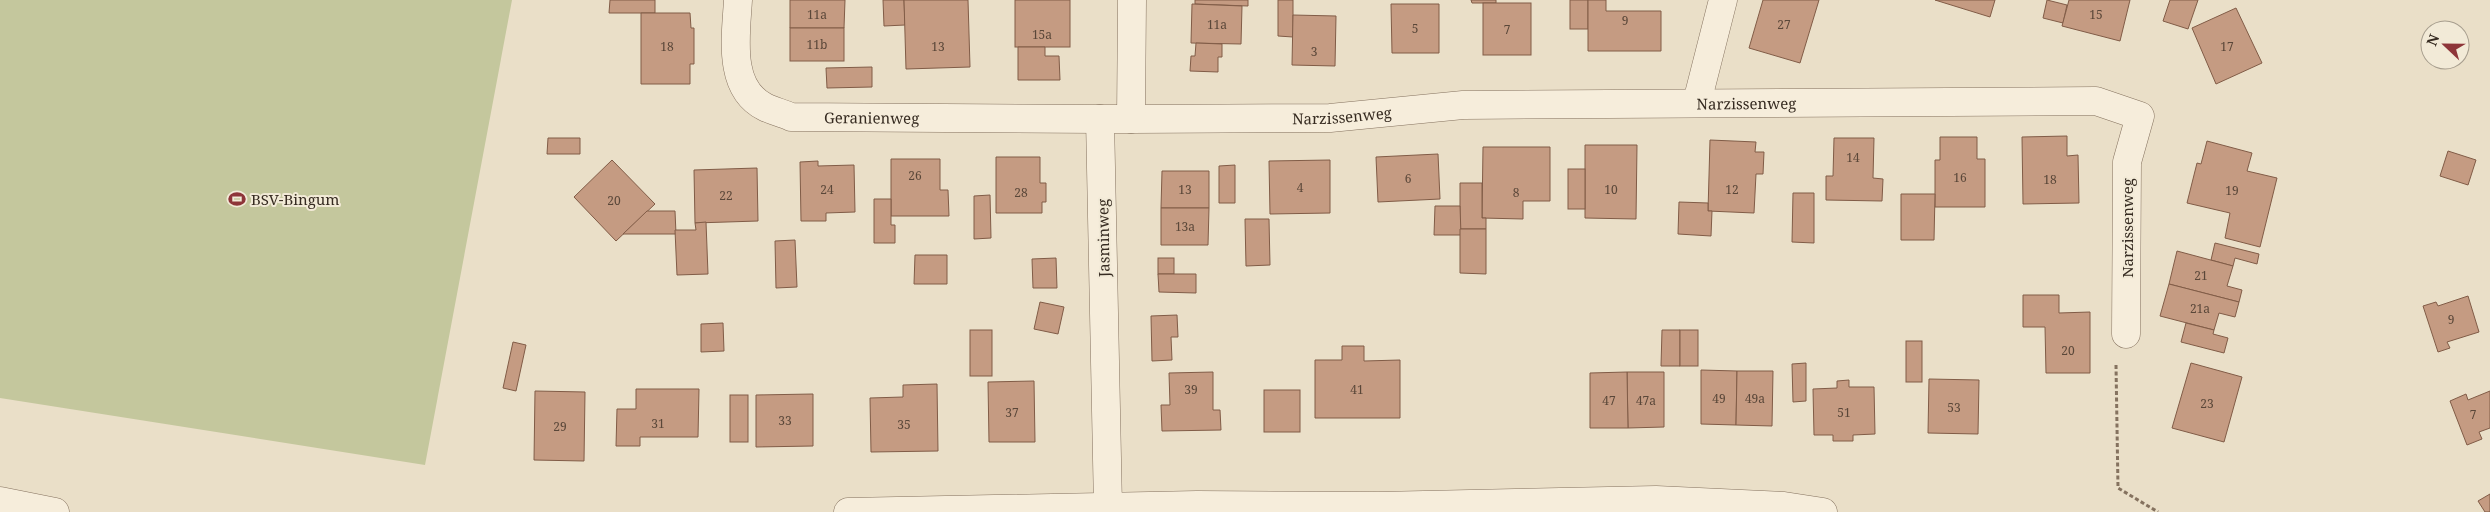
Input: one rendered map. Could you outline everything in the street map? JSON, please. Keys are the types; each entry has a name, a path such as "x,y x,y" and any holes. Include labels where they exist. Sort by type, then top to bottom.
{"street":[{"name":"Geranienweg","path":"738,0 736,59 745,91 763,107 791,116 1100,118"},
{"path":"1100,118 1131,119 1132,0"},
{"path":"1697,102 1723,0"},
{"name":"Narzissenweg","path":"1131,119 1330,118 1463,105 1697,102 2096,101 2140,116 2127,162 2126,334"},
{"name":"Jasminweg","path":"1100,118 1108,507"},
{"path":"0,501 55,512"},
{"path":"848,512 1108,507 1379,506 1784,506 1823,512"}],"path":[{"path":"2126,334 2116,350 2118,488 2158,512"}],"green space":[{"name":"BSV-Bingum","path":"0,0 512,0 425,465 0,398"}],"building":[{"path":"610,0 655,0 655,13 609,13"},
{"path":"790,0 845,0 844,28 790,28"},
{"path":"883,0 904,0 905,25 884,26"},
{"path":"904,0 968,0 970,67 906,69"},
{"path":"1015,0 1070,0 1070,47 1015,47"},
{"path":"1195,0 1248,0 1248,6 1195,4"},
{"path":"1278,0 1293,0 1293,37 1278,36"},
{"path":"1471,0 1496,0 1496,3 1472,3"},
{"path":"1570,0 1588,0 1588,29 1570,29"},
{"path":"1588,0 1606,0 1606,11 1661,11 1661,51 1588,51"},
{"path":"1763,0 1819,0 1800,63 1749,48"},
{"path":"1935,0 1995,0 1990,17"},
{"path":"2047,0 2067,5 2063,23 2043,18"},
{"path":"2069,0 2130,0 2120,41 2062,26"},
{"path":"2170,0 2198,0 2188,29 2163,21"},
{"path":"1483,3 1531,3 1531,55 1483,55"},
{"path":"1192,4 1242,6 1241,44 1191,43"},
{"path":"1391,4 1439,4 1439,53 1392,53"},
{"path":"2236,8 2262,63 2216,84 2192,28"},
{"path":"641,13 690,13 691,28 694,28 694,64 690,64 690,84 641,84"},
{"path":"1293,15 1336,16 1335,66 1292,65"},
{"path":"790,28 844,28 844,61 790,61"},
{"path":"1196,43 1222,44 1222,57 1218,57 1218,72 1190,71 1191,56 1195,56"},
{"path":"1018,47 1045,47 1045,56 1059,56 1060,80 1018,80"},
{"path":"872,67 872,87 827,88 826,68"},
{"path":"2067,136 2067,156 2078,155 2079,203 2023,204 2022,137"},
{"path":"1940,137 1977,137 1977,159 1985,159 1985,207 1935,207 1935,160 1940,160"},
{"path":"548,138 580,138 580,154 547,154"},
{"path":"1834,138 1874,138 1873,178 1883,179 1882,201 1826,200 1826,176 1833,176"},
{"path":"1710,140 1756,142 1755,152 1764,152 1763,174 1756,174 1754,213 1708,211"},
{"path":"2207,141 2252,153 2247,171 2277,178 2260,247 2225,238 2230,213 2187,203 2197,163 2201,164"},
{"path":"1585,145 1637,145 1636,219 1585,218"},
{"path":"1483,147 1550,147 1550,201 1523,201 1523,219 1482,218"},
{"path":"2448,151 2476,160 2468,185 2440,176"},
{"path":"1438,154 1440,199 1378,202 1376,157"},
{"path":"996,157 1040,157 1040,183 1046,183 1046,202 1042,202 1042,213 996,213"},
{"path":"891,159 940,159 940,190 948,190 949,216 891,216"},
{"path":"612,160 655,204 616,241 574,197"},
{"path":"1330,160 1330,213 1270,214 1269,161"},
{"path":"818,161 818,166 854,165 855,212 826,213 826,221 801,221 800,162"},
{"path":"1235,165 1235,203 1219,203 1219,166"},
{"path":"757,168 758,221 695,223 694,170"},
{"path":"1568,169 1585,169 1585,209 1568,209"},
{"path":"1162,171 1209,171 1209,208 1161,208"},
{"path":"1460,183 1482,183 1482,218 1486,218 1486,229 1460,229"},
{"path":"1793,193 1814,193 1814,243 1792,242"},
{"path":"1901,194 1935,194 1934,240 1901,240"},
{"path":"990,195 991,238 974,239 974,196"},
{"path":"874,199 891,199 891,225 895,225 895,243 874,243"},
{"path":"1679,202 1708,203 1708,211 1712,211 1711,236 1678,234"},
{"path":"1435,206 1460,206 1461,235 1434,235"},
{"path":"1161,208 1209,208 1208,245 1161,245"},
{"path":"647,211 675,211 676,234 623,234"},
{"path":"1245,219 1269,219 1270,265 1246,266"},
{"path":"706,222 708,274 677,275 675,230 696,230 695,223"},
{"path":"1460,229 1486,229 1486,274 1460,273"},
{"path":"795,240 797,287 776,288 775,241"},
{"path":"2215,243 2259,254 2257,264 2235,258 2233,266 2211,260"},
{"path":"2177,251 2233,266 2227,286 2242,290 2239,302 2169,284"},
{"path":"915,255 947,255 947,284 914,284"},
{"path":"1056,258 1057,288 1033,288 1032,259"},
{"path":"1158,258 1174,258 1174,274 1158,274"},
{"path":"1158,274 1196,274 1196,293 1159,292"},
{"path":"2169,284 2239,302 2235,317 2219,313 2214,330 2160,316"},
{"path":"2023,295 2059,295 2059,313 2090,312 2090,373 2046,373 2045,327 2023,327"},
{"path":"2468,296 2479,332 2447,342 2450,348 2438,352 2423,306 2436,302 2438,306"},
{"path":"1040,302 1064,307 1058,334 1034,329"},
{"path":"1177,315 1178,337 1171,337 1172,360 1152,361 1151,316"},
{"path":"723,323 724,351 701,352 701,324"},
{"path":"2186,323 2214,330 2213,334 2228,338 2224,353 2181,342"},
{"path":"970,330 992,330 992,376 970,376"},
{"path":"1662,330 1680,330 1680,366 1661,366"},
{"path":"1680,330 1698,330 1698,366 1680,366"},
{"path":"1906,341 1922,341 1922,382 1906,382"},
{"path":"513,342 526,345 516,391 503,388"},
{"path":"1342,346 1364,346 1364,361 1400,360 1400,418 1315,418 1315,360 1342,360"},
{"path":"1806,363 1806,401 1793,402 1792,364"},
{"path":"2191,363 2242,377 2224,442 2172,428"},
{"path":"1701,370 1737,371 1736,425 1701,424"},
{"path":"1737,371 1773,371 1772,426 1736,425"},
{"path":"1213,372 1213,410 1220,410 1221,430 1162,431 1161,405 1170,405 1169,373"},
{"path":"1627,372 1664,372 1664,427 1628,428"},
{"path":"1627,372 1628,428 1590,428 1590,373"},
{"path":"1929,379 1979,380 1978,434 1928,433"},
{"path":"1849,380 1849,387 1874,387 1875,434 1853,435 1853,441 1833,441 1833,435 1814,435 1813,389 1837,388 1837,381"},
{"path":"1034,381 1035,442 989,442 988,382"},
{"path":"937,384 938,451 871,452 870,398 903,397 903,385"},
{"path":"636,389 699,389 698,437 640,437 640,446 616,446 617,409 636,409"},
{"path":"1264,390 1300,390 1300,432 1264,432"},
{"path":"535,391 585,392 584,461 534,460"},
{"path":"2490,391 2490,428 2479,432 2482,439 2467,445 2450,401 2466,394 2468,400"},
{"path":"813,394 813,446 756,447 756,395"},
{"path":"730,395 748,395 748,442 730,442"},
{"path":"2490,494 2490,512 2485,512 2478,501"}],"place":[{"name":"BSV-Bingum","path":"237,199"}]}
